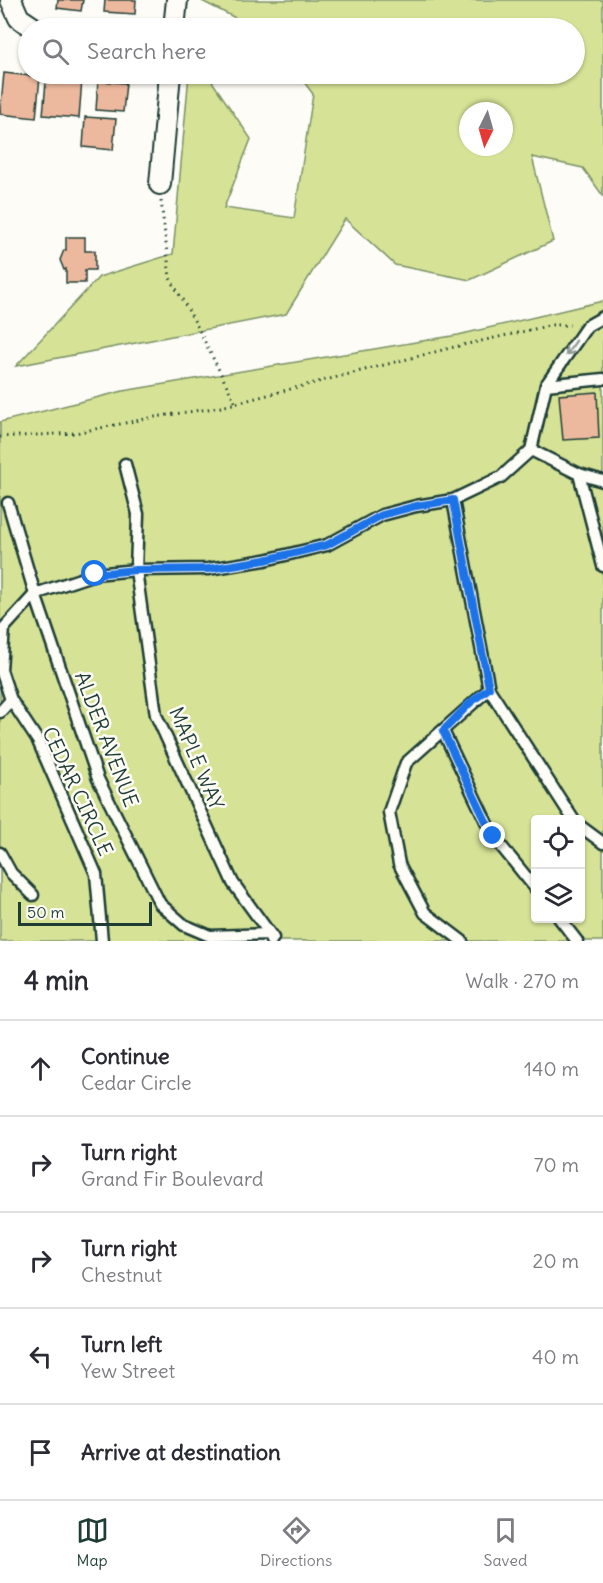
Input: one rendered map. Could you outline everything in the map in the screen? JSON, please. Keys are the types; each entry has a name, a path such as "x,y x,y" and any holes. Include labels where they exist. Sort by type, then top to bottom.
{"street":[{"path":"11,0 19,18"},
{"path":"175,18 177,0"},
{"path":"160,190 169,84"}],"lane":[{"path":"603,317 587,326 546,385 531,450 579,474 603,481"},
{"path":"546,385 603,379"},
{"name":"CEDAR CIRCLE","path":"102,941 96,874 38,741 11,700 2,669 2,628 35,594 95,574 136,570 208,569 265,560 327,545 382,515 453,500 501,477 531,450"},
{"name":"MAPLE WAY","path":"124,464 138,514 136,570 156,715 233,883 272,939"},
{"path":"579,474 603,566"},
{"path":"453,500 489,688 570,815"},
{"name":"ALDER AVENUE","path":"8,503 35,594 98,779 160,904 184,925 210,936 272,939"},
{"path":"462,941 452,937 425,913 399,864 389,812 406,763 489,688"},
{"path":"0,712 11,700"},
{"path":"443,731 493,836 531,883"},
{"path":"585,830 603,843"},
{"path":"0,853 11,873 33,895"},
{"path":"563,923 578,941"}],"path":[{"path":"160,190 170,278 236,403"},
{"path":"0,437 75,433 236,403 450,348 552,325 587,326"}],"green space":[{"path":"200,0 603,0 603,196 583,168 532,157 553,241 470,280 395,265 345,219 286,314 16,366 99,277 173,254 188,84 214,84 251,139 224,208 294,218 313,94 306,84 585,84 585,18 235,18"},
{"path":"603,301 603,941 0,941 0,422 123,391 458,335"}],"building":[{"path":"58,0 83,0 81,11 57,8"},
{"path":"105,0 136,0 135,14 104,12"},
{"path":"4,73 18,75 18,84 39,84 36,118 0,114"},
{"path":"46,84 82,84 79,118 43,115"},
{"path":"98,84 126,84 123,112 96,110"},
{"path":"85,117 116,119 113,150 83,147"},
{"path":"66,237 85,237 85,251 95,251 95,270 85,270 85,283 66,283 66,269 64,270 60,260 66,250"},
{"path":"597,392 599,438 563,440 559,395"}],"route":[{"path":"95,574 136,570 208,569 265,560 327,545 382,515 453,500 489,688 469,704 443,731 493,836"}]}
